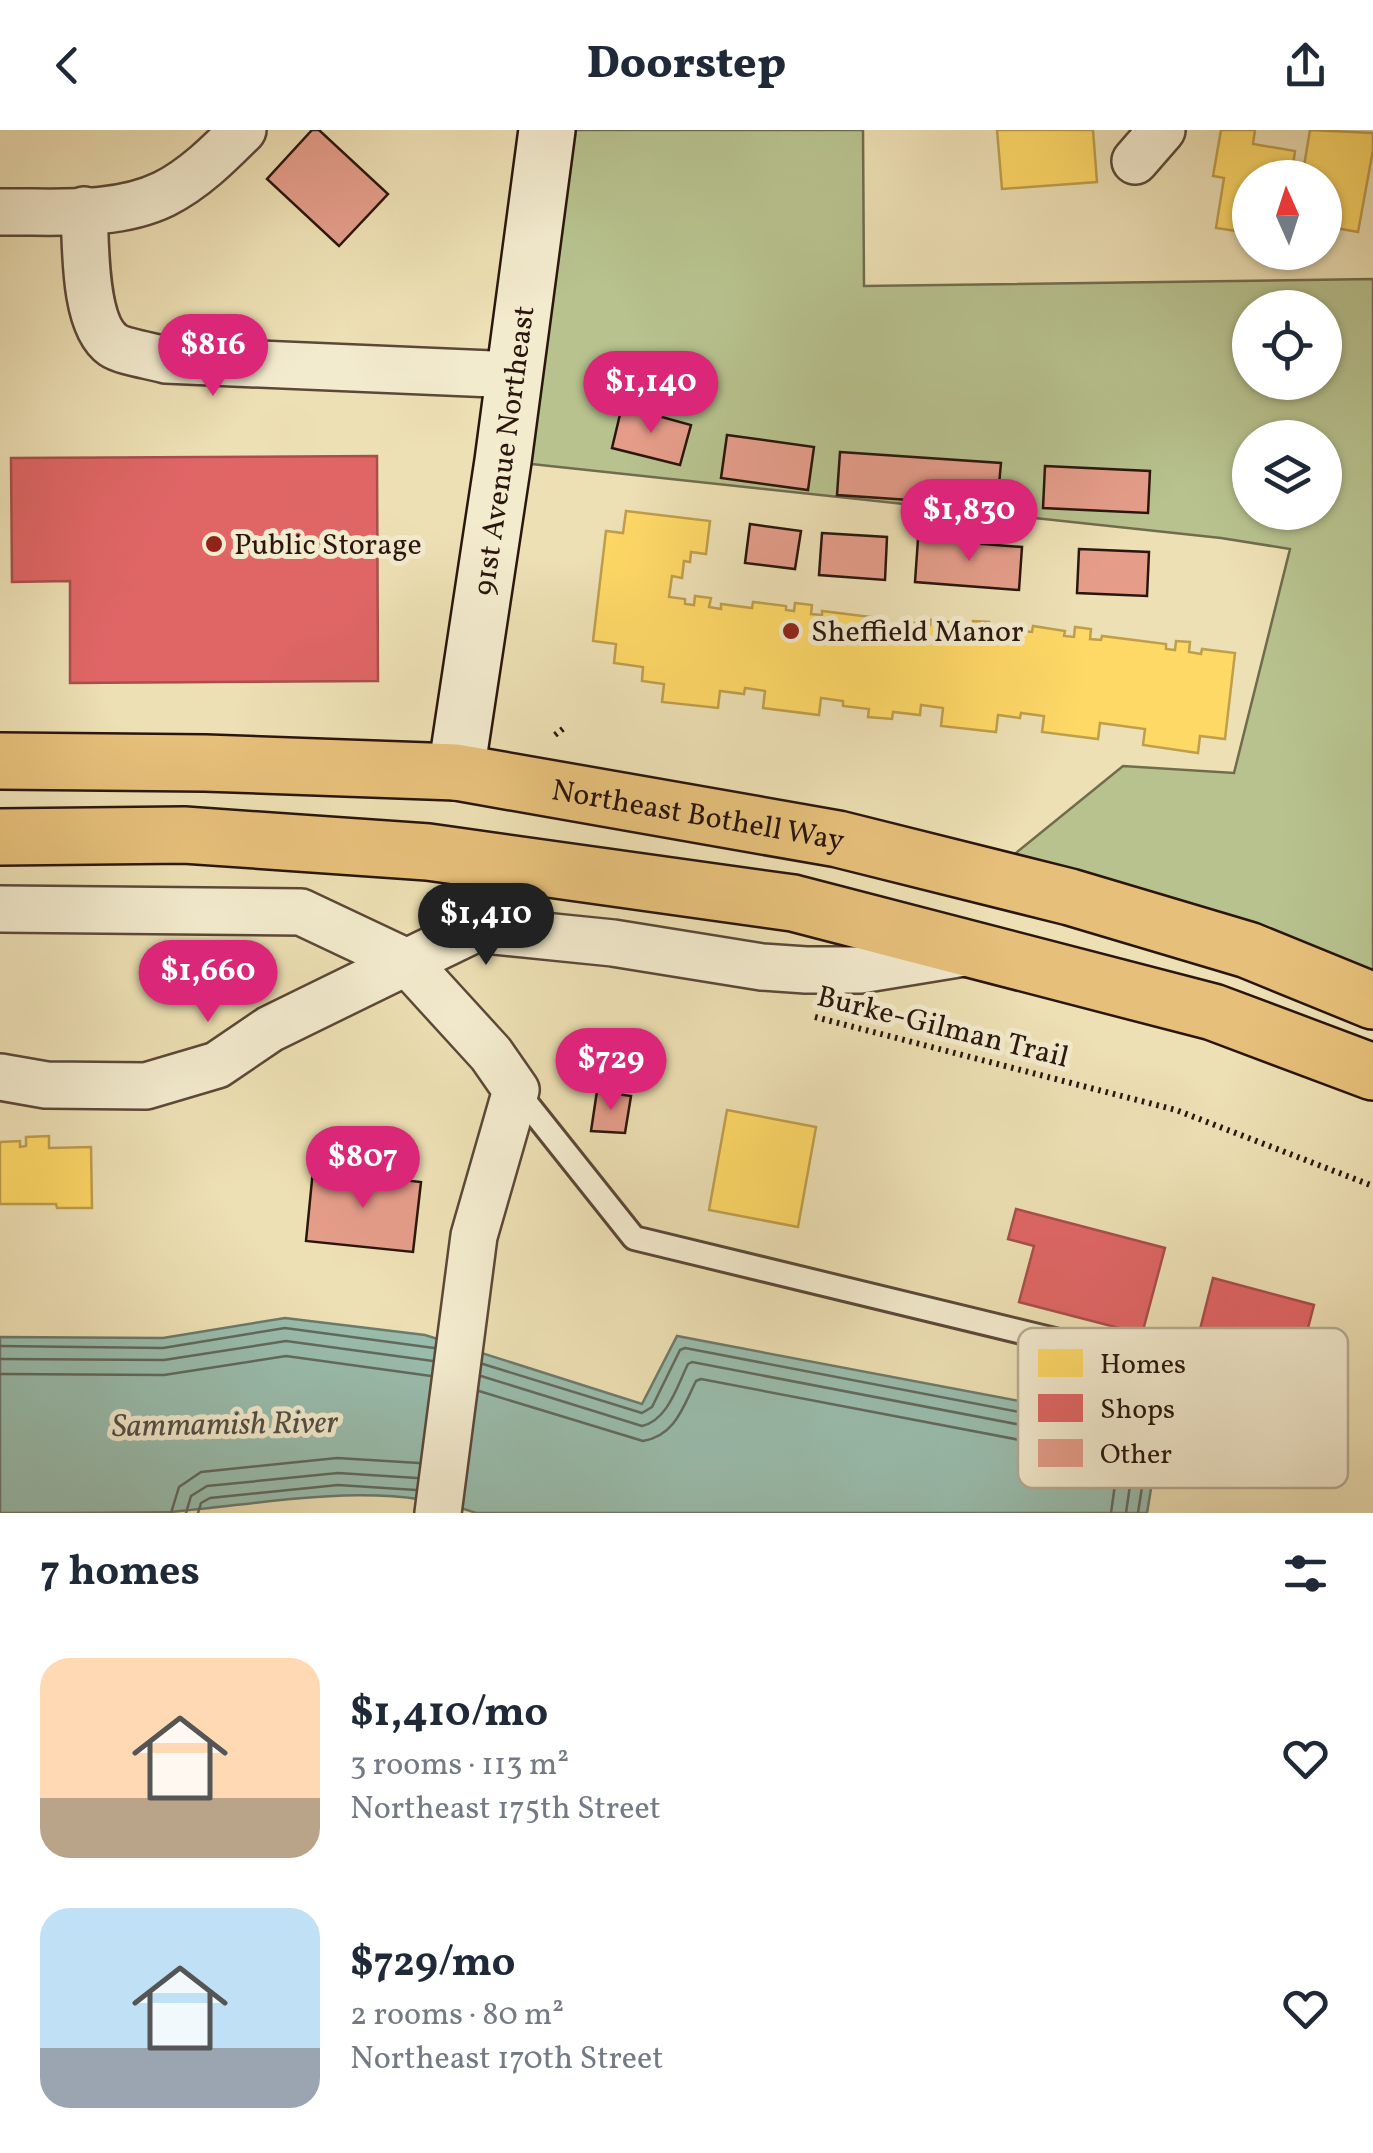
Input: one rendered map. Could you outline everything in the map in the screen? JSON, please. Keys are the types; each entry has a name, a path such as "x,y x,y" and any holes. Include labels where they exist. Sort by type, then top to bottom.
{"main road":[{"name":"Northeast Bothell Way","path":"0,762 205,763 456,772 858,844 1070,897 1248,950 1373,1001"},
{"path":"184,835 218,814 252,803 406,808 456,772"},
{"path":"0,837 184,835 428,852 793,903 1214,1012 1373,1072"}],"street":[{"path":"0,212 126,207 163,194 209,164 243,130"},
{"name":"91st Avenue Northeast","path":"456,772 547,130"},
{"path":"84,210 88,280 96,322 113,345 166,360 514,375"},
{"path":"0,908 301,912 407,962 490,1054 516,1090 474,1236 438,1513"},
{"path":"0,1077 46,1085 146,1086 217,1065 270,1029 474,929 613,943 762,967 806,970 860,970 979,950"}],"lane":[{"path":"516,1090 634,1238 1018,1331"}],"path":[{"path":"556,735 564,728"},
{"name":"Burke-Gilman Trail","path":"802,1014 1176,1110 1373,1186"}],"green space":[{"path":"547,130 863,130 864,286 1373,279 1373,977 1011,857 1123,766 1234,773 1290,549 1221,538 503,461"}],"water":[{"name":"Sammamish River","path":"285,1318 425,1335 642,1404 677,1336 1018,1401 1018,1488 1151,1488 1147,1513 476,1513 440,1503 363,1495 170,1512 0,1513 0,1337 163,1338"}],"building: Homes":[{"path":"997,130 1093,130 1097,182 1002,189"},
{"path":"1221,130 1255,130 1253,144 1295,151 1294,160 1232,160 1232,230 1216,228 1224,178 1213,176"},
{"path":"1310,130 1373,133 1358,232 1342,229 1342,160 1305,160"},
{"name":"Sheffield Manor","path":"626,511 710,521 706,554 691,552 690,562 684,561 682,578 672,576 669,597 685,599 685,604 694,605 695,596 711,598 709,607 721,609 721,604 752,608 753,602 786,606 786,610 794,611 795,603 812,605 811,614 822,615 822,611 887,619 886,628 900,630 901,621 930,625 931,620 965,624 964,628 972,629 973,621 989,622 988,632 1032,632 1033,626 1065,631 1064,636 1074,637 1075,627 1091,629 1090,639 1101,640 1102,636 1166,644 1166,649 1175,650 1176,641 1190,642 1189,652 1201,654 1202,649 1235,653 1225,739 1200,736 1198,753 1143,745 1145,729 1100,723 1098,739 1042,732 1044,716 1021,713 1020,718 998,715 996,732 941,726 943,708 921,705 920,715 893,712 892,719 868,717 869,709 821,698 819,715 763,708 765,691 745,688 744,694 720,691 718,708 662,702 664,684 642,681 643,667 614,663 616,644 593,641 606,531 623,533"},
{"path":"727,1110 816,1127 798,1227 709,1210"},
{"path":"49,1136 49,1148 91,1147 92,1208 0,1204 0,1142 20,1141 20,1147 26,1146 26,1137"}],"building: Shops":[{"path":"377,456 378,681 70,683 70,581 12,582 11,458"},
{"path":"1016,1209 1165,1248 1144,1328 1119,1328 1019,1302 1034,1246 1008,1239"},
{"path":"1213,1278 1314,1305 1308,1328 1200,1328"}],"building: Other":[{"path":"312,130 319,130 388,194 339,246 267,179"},
{"path":"622,406 691,425 680,465 612,448"},
{"path":"727,435 814,447 808,490 721,478"},
{"path":"840,452 1001,463 997,506 837,495"},
{"path":"1045,466 1150,471 1148,513 1043,508"},
{"path":"750,524 801,531 795,569 745,563"},
{"path":"822,533 887,537 885,580 819,575"},
{"path":"918,539 1022,547 1019,590 915,582"},
{"path":"1079,549 1149,552 1147,596 1077,593"},
{"path":"597,1091 631,1096 625,1133 591,1131"},
{"path":"313,1170 421,1182 413,1252 306,1241"}],"place":[{"name":"Public Storage","path":"214,544"},
{"name":"Sheffield Manor","path":"791,631"}]}
